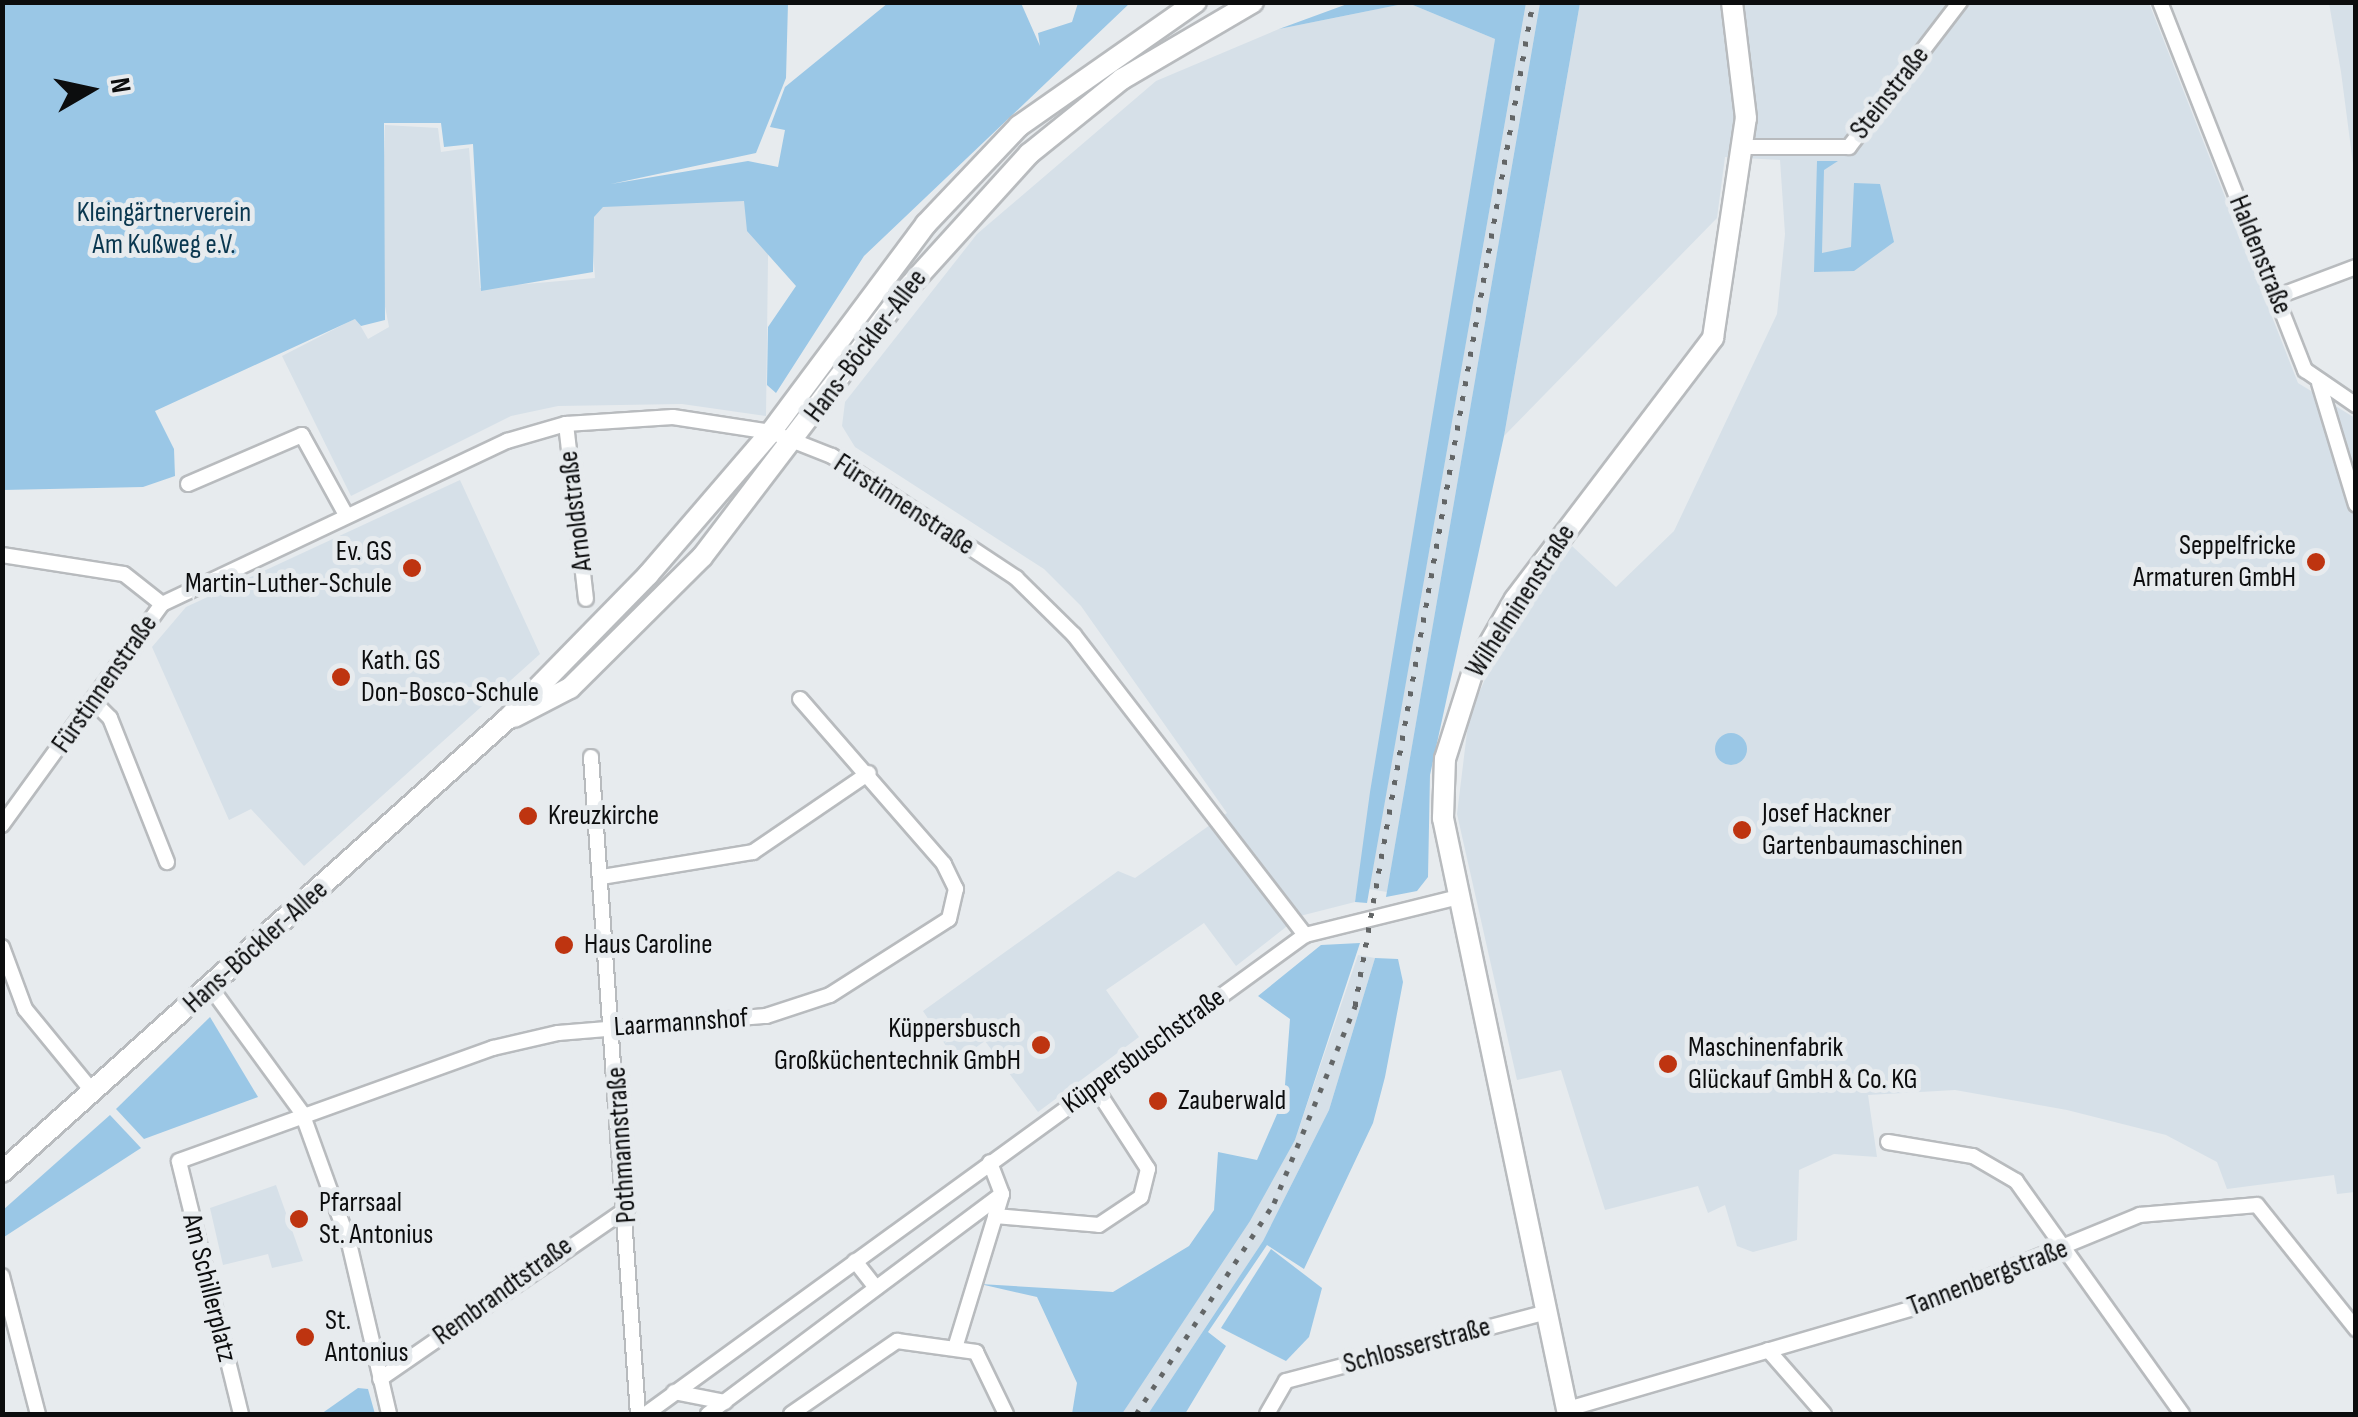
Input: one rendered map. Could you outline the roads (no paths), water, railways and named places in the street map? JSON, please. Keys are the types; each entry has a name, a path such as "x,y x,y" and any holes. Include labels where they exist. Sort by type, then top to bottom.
{"street":[{"path":"1207,24 1208,2"},
{"name":"Hans-Böckler-Allee","path":"507,719 586,673 709,550 796,440 903,293 1029,154 1207,24 1253,2"},
{"name":"Wilhelminenstraße","path":"1568,1412 1443,818 1452,725 1526,584 1702,361 1727,286 1744,147 1732,2"},
{"name":"Steinstraße","path":"1744,147 1848,147 1960,2"},
{"name":"Haldenstraße","path":"2160,2 2276,297 2319,383 2356,504"},
{"path":"1183,6 1207,24"},
{"name":"Hans-Böckler-Allee","path":"2,1172 507,719 570,656 771,432 926,224 1019,126 1183,6"},
{"path":"2276,297 2356,266"},
{"path":"2319,383 2356,405"},
{"name":"Fürstinnenstraße","path":"2,824 162,604 346,515 566,424 648,416 771,432 796,440 1016,578 1074,635 1304,935"},
{"name":"Arnoldstraße","path":"566,424 586,599"},
{"path":"188,484 302,435 346,515"},
{"path":"2,555 124,574 162,604"},
{"path":"570,656 586,673"},
{"name":"Laarmannshof","path":"179,1161 302,1113 492,1048 614,1028 701,1028 798,1006 876,970 950,919 956,889 944,864 869,773 800,699"},
{"path":"93,701 110,718 167,862"},
{"name":"Pothmannstraße","path":"591,757 628,1208 638,1414"},
{"path":"602,877 753,852 869,773"},
{"name":"Küppersbuschstraße","path":"646,1414 1304,935 1458,896"},
{"path":"2,947 10,998 93,1092"},
{"path":"211,988 302,1113 349,1243 389,1414"},
{"path":"995,1216 1098,1225 1142,1197 1144,1160 1095,1087"},
{"path":"1888,1142 1998,1166 2068,1249 2174,1411"},
{"name":"Am Schillerplatz","path":"179,1161 241,1414"},
{"path":"955,1348 1002,1194 990,1162"},
{"path":"708,1414 1002,1194"},
{"name":"Tannenbergstraße","path":"1568,1412 1768,1350 2068,1249 2140,1215 2256,1205 2356,1329"},
{"name":"Rembrandtstraße","path":"380,1379 628,1208"},
{"path":"855,1261 876,1288"},
{"path":"2,1276 38,1414"},
{"name":"Schlosserstraße","path":"1270,1409 1286,1381 1548,1312"},
{"path":"791,1414 886,1344 955,1348 982,1356 1006,1414"},
{"path":"1768,1350 1824,1414"},
{"path":"674,1392 725,1402"},
{"path":"1270,1409 1287,1414"}],"railway":[{"path":"1136,1414 1274,1203 1355,1006 1533,2"}],"place":[{"name":"Seppelfricke Armaturen GmbH","path":"2316,562"},
{"name":"Ev. GS Martin-Luther-Schule","path":"412,568"},
{"name":"Kath. GS Don-Bosco-Schule","path":"341,677"},
{"name":"Kreuzkirche","path":"528,816"},
{"name":"Josef Hackner Gartenbaumaschinen","path":"1742,830"},
{"name":"Haus Caroline","path":"564,945"},
{"name":"Küppersbusch Großküchentechnik GmbH","path":"1041,1045"},
{"name":"Maschinenfabrik Glückauf GmbH & Co. KG","path":"1668,1064"},
{"name":"Zauberwald","path":"1158,1101"},
{"name":"Pfarrsaal St. Antonius","path":"299,1219"},
{"name":"St. Antonius","path":"305,1337"}],"park label":[{"name":"Kleingärtnerverein Am Kußweg e.V.","path":"164,229"}]}
